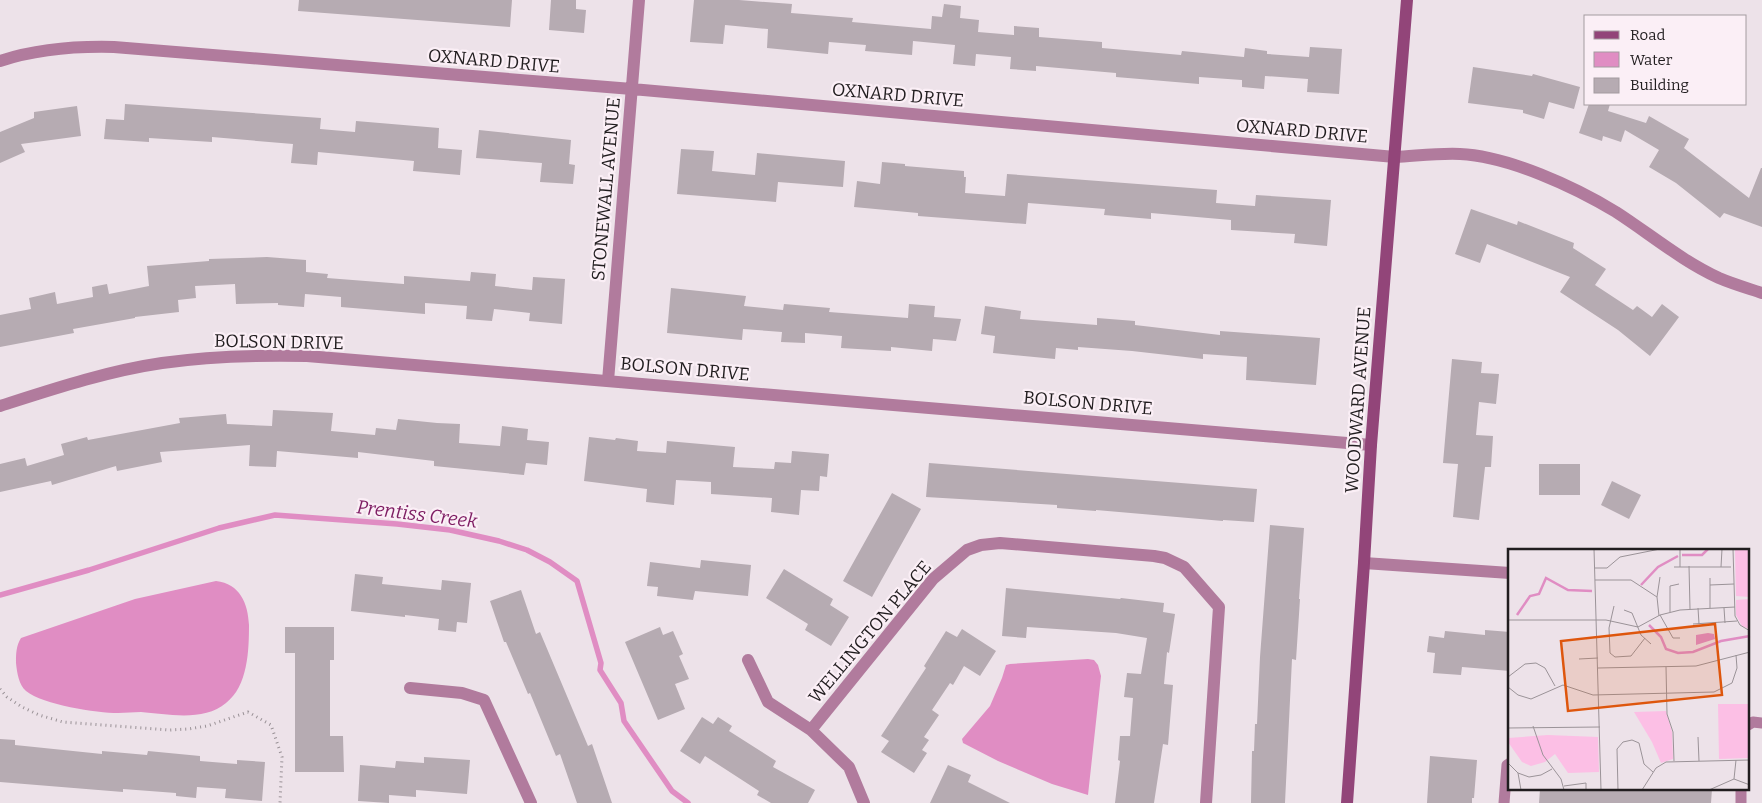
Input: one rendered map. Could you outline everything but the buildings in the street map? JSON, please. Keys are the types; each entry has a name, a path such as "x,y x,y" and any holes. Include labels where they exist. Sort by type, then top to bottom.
{"main road":[{"name":"WOODWARD AVENUE","path":"1347,803 1371,444 1408,0"}],"street":[{"name":"STONEWALL AVENUE","path":"608,381 639,0"},
{"name":"OXNARD DRIVE","path":"0,61 45,50 87,46 114,47 632,89 1395,157 1460,154 1500,162 1553,179 1615,212 1701,268 1737,285 1762,293"},
{"name":"BOLSON DRIVE","path":"0,406 68,384 114,372 162,363 229,357 307,356 1371,444"},
{"name":"WELLINGTON PLACE","path":"812,730 933,579 967,550 982,545 1000,543 1164,558 1184,566 1219,607 1206,803"},
{"path":"1364,563 1508,573"},
{"path":"748,660 768,702 812,730 849,767 864,803"},
{"path":"410,688 462,693 484,700 531,803"}],"lane":[{"path":"1750,724 1753,722 1762,723"},
{"path":"1504,803 1506,765 1508,764"},
{"path":"1740,803 1741,790"}],"path":[{"path":"0,689 8,697 38,715 63,722 88,725 169,730 188,729 213,724 243,712 254,714 271,724 282,757 280,803"}],"water":[{"path":"216,581 237,590 247,609 249,625 248,656 243,677 233,696 217,709 196,715 97,712 45,700 34,696 22,686 16,663 17,647 21,638 135,599"},
{"path":"1094,660 1098,665 1101,676 1088,795 1052,784 998,761 963,743 962,739 990,706 1006,665"}],"waterway":[{"name":"Prentiss Creek","path":"0,595 89,570 219,528 275,515 450,530 499,541 527,550 550,562 577,581 601,663 600,670 621,703 624,721 672,791 688,803"}]}
